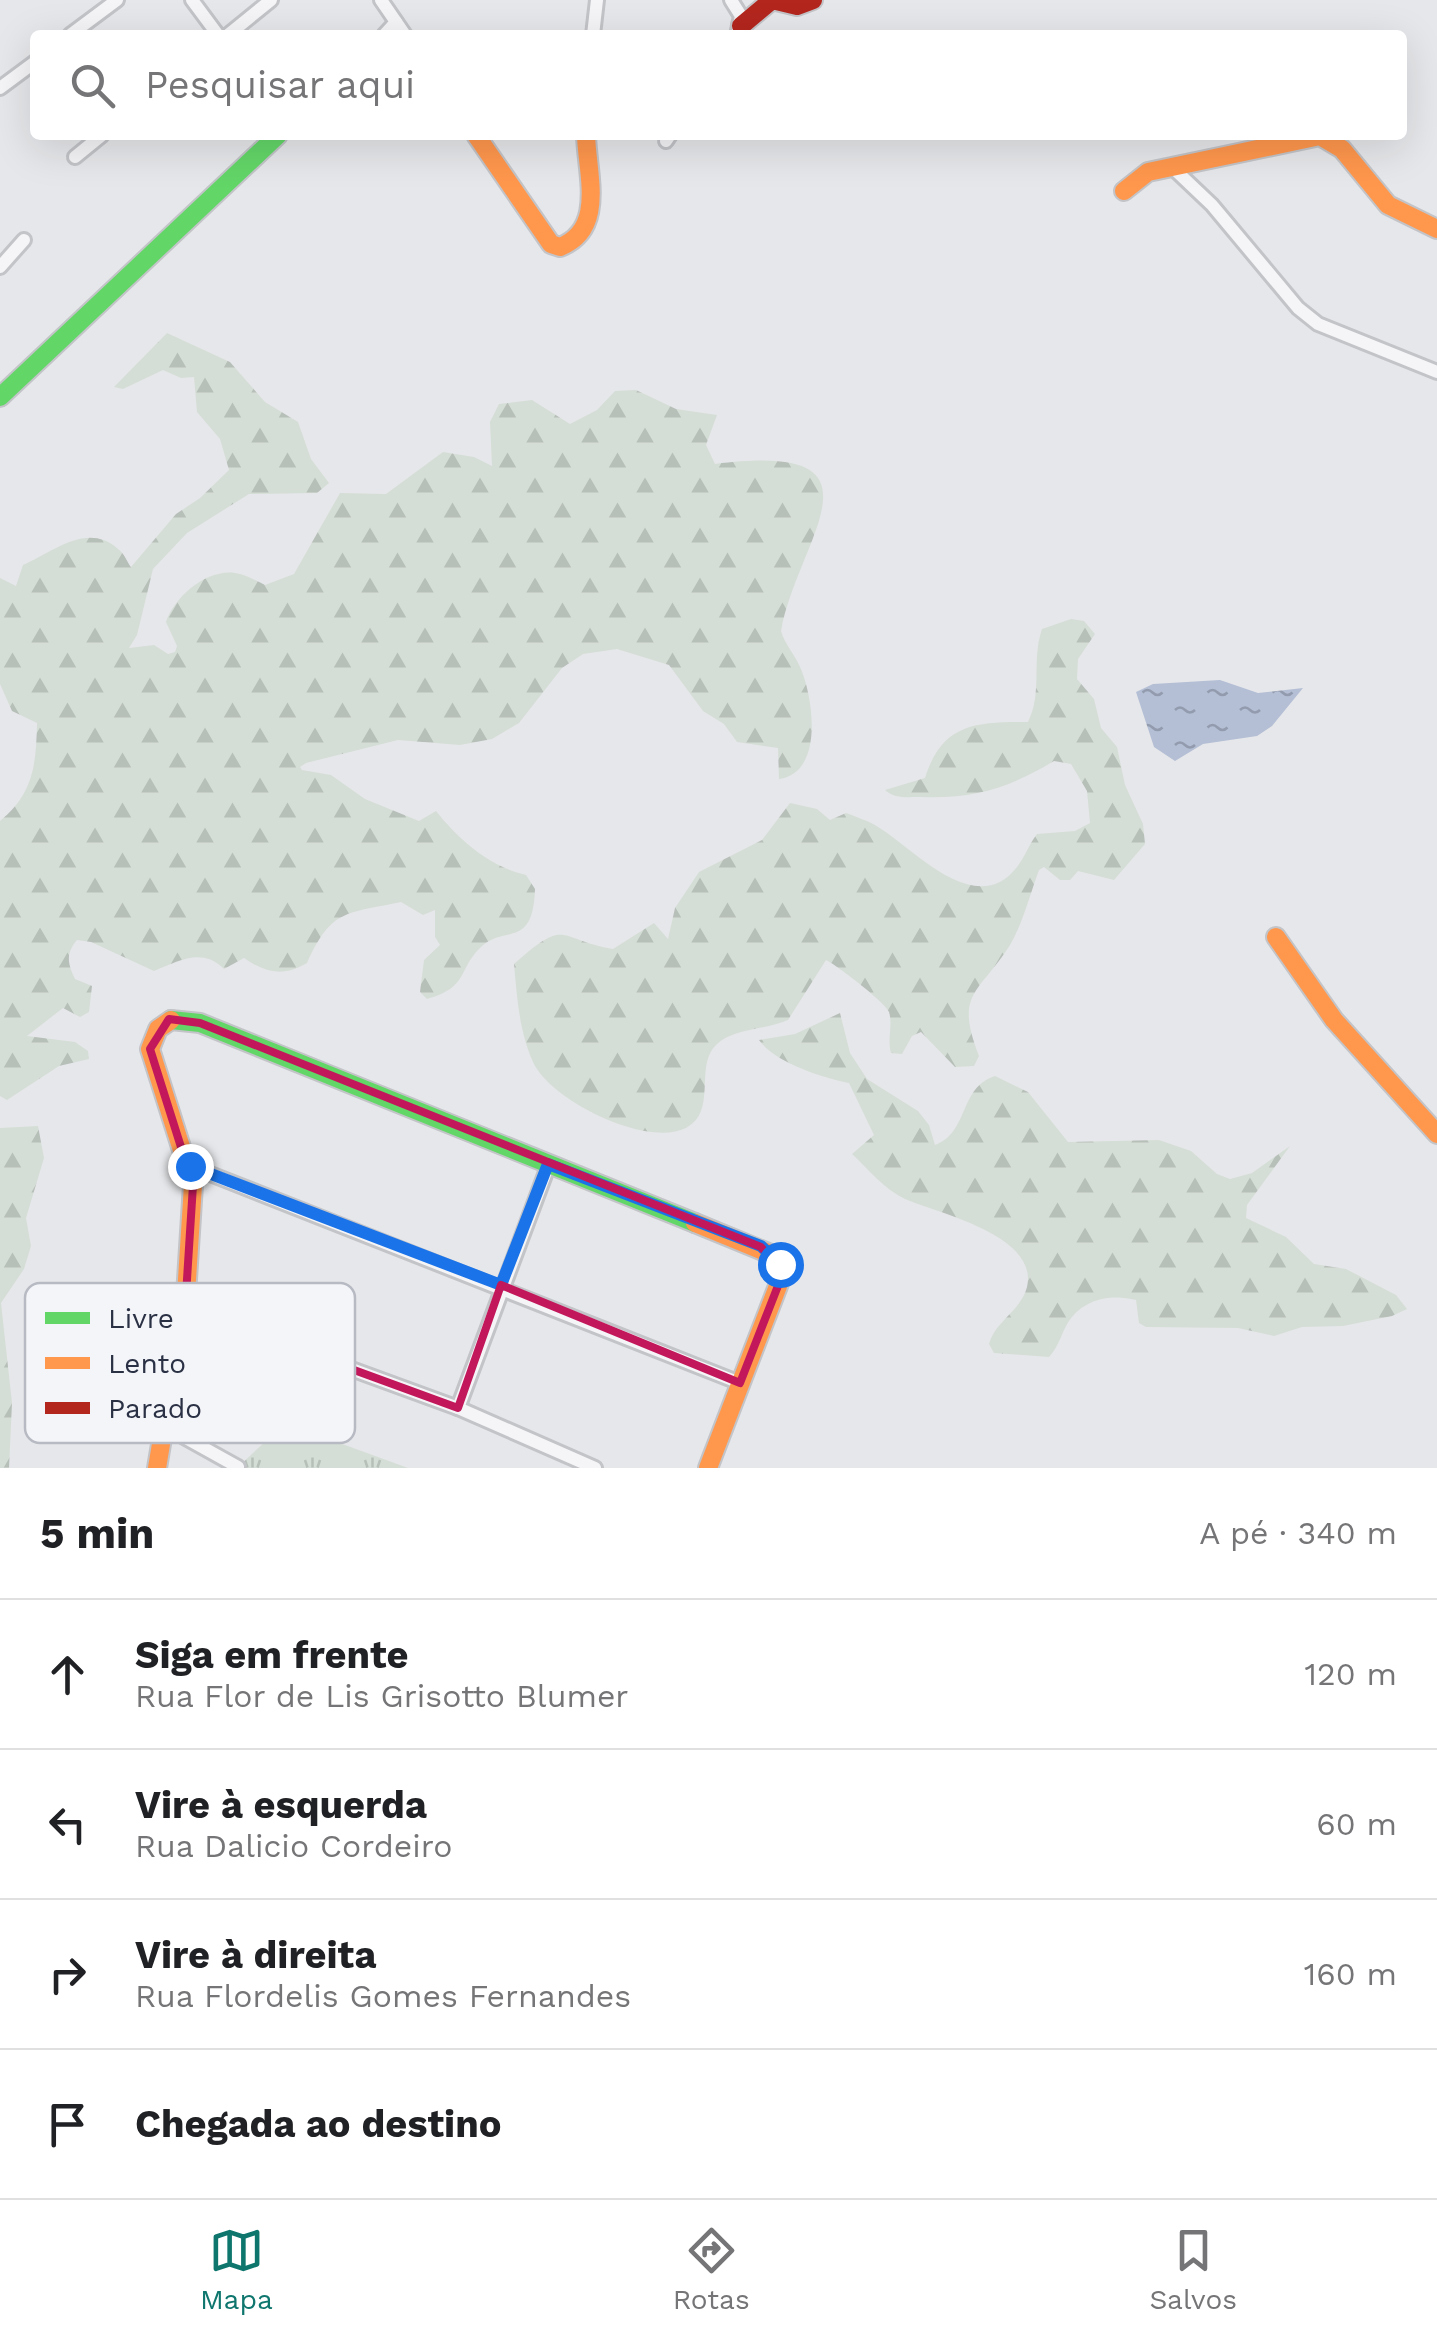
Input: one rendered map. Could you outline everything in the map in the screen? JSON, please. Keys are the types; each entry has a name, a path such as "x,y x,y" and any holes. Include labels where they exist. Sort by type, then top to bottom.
{"street":[{"path":"77,30 117,0"},
{"path":"192,0 214,30"},
{"path":"234,30 271,0"},
{"path":"381,0 402,30"},
{"path":"594,30 597,0"},
{"path":"731,0 739,30 772,0 798,6 813,0"},
{"path":"389,30 396,22"},
{"path":"0,88 30,66"},
{"path":"75,157 96,140"},
{"path":"0,397 273,140"},
{"path":"479,140 551,244 560,247 581,235 592,213 586,140"},
{"path":"1124,190 1148,172 1302,140"},
{"path":"1327,140 1342,149 1388,205 1437,229"},
{"path":"1172,168 1212,205 1298,308 1318,324 1437,372"},
{"path":"0,267 24,240"},
{"path":"1276,936 1334,1020 1437,1134"},
{"path":"187,1283 193,1186 190,1166 151,1058 150,1042 158,1029 174,1018 200,1024 761,1246 773,1255 782,1274 708,1468"},
{"path":"458,1408 548,1164"},
{"path":"190,1166 501,1285 740,1383"},
{"path":"355,1370 458,1408 595,1468"},
{"path":"156,1468 162,1443"},
{"path":"194,1443 238,1467"}],"highlighted area":[{"path":"169,1019 200,1023 761,1247 783,1273 740,1383 501,1285 458,1408 313,1355 186,1295 193,1185 150,1049"}],"green space":[{"path":"167,333 230,362 265,402 298,422 311,459 329,483 317,493 249,494 187,533 153,569 137,635 129,648 154,645 168,654 175,652 177,646 166,622 170,612 193,586 214,575 235,573 265,585 294,574 340,493 386,494 443,452 474,457 492,466 490,422 499,404 532,400 570,424 597,410 615,391 636,390 676,409 717,415 706,445 715,464 771,461 805,467 821,482 823,504 781,631 809,695 809,748 804,763 794,774 779,779 778,748 737,742 724,724 703,711 669,665 617,649 583,654 562,668 519,723 492,739 460,745 398,740 306,763 300,767 302,770 331,775 365,799 419,821 436,811 476,851 500,866 526,875 535,889 529,920 516,932 482,946 457,983 427,999 420,992 424,960 440,945 435,937 435,910 423,915 401,902 343,916 324,932 307,963 282,972 267,970 244,958 224,969 199,957 154,971 91,942 77,940 69,964 75,979 92,986 89,1012 80,1017 63,1008 27,1036 75,1042 88,1051 89,1059 59,1066 7,1100 0,1096 0,821 20,800 31,777 37,723 12,711 0,684 0,578 16,586 23,565 82,539 106,541 120,551 131,567 176,514 200,498 229,470 220,439 197,412 194,377 181,378 163,370 123,389 114,387"},
{"path":"1071,619 1084,621 1095,634 1078,659 1077,679 1094,699 1101,728 1117,747 1125,785 1143,824 1145,844 1114,880 1078,871 1070,880 1060,880 1044,867 1039,870 1015,936 970,1006 969,1019 979,1056 974,1066 955,1067 921,1032 912,1036 902,1054 891,1053 886,1007 826,960 788,1020 731,1035 716,1045 707,1065 701,1111 686,1128 669,1132 624,1126 578,1105 543,1077 525,1038 514,964 554,936 613,949 654,923 668,939 675,908 699,872 762,840 790,803 817,809 830,820 846,813 868,822 944,874 982,886 1000,882 1017,867 1037,834 1075,831 1090,823 1087,791 1071,764 1054,761 1006,785 975,794 906,797 885,790 925,778 941,746 963,729 1028,722 1035,699 1042,629"},
{"path":"840,1013 850,1053 867,1079 918,1111 929,1125 935,1145 954,1131 975,1090 995,1076 1028,1092 1068,1142 1159,1140 1191,1151 1217,1174 1230,1179 1252,1173 1290,1146 1247,1205 1246,1218 1286,1237 1314,1264 1346,1269 1396,1295 1407,1309 1343,1326 1302,1327 1274,1336 1238,1328 1146,1327 1139,1323 1136,1300 1108,1298 1075,1313 1049,1357 994,1353 989,1344 992,1336 1027,1287 1027,1269 1018,1253 982,1229 905,1199 884,1185 852,1154 874,1135 849,1083 787,1062 759,1040 795,1034"},
{"path":"38,1126 44,1158 26,1218 31,1246 24,1269 1,1303 12,1403 9,1468 0,1468 0,1128"},
{"path":"264,1443 340,1443 408,1468 237,1468"}],"water":[{"path":"1220,680 1258,693 1303,688 1272,726 1257,736 1203,744 1175,761 1154,747 1136,692 1153,684"}],"traffic: fast":[{"path":"0,397 273,140"},
{"path":"171,1020 200,1023 695,1223"}],"traffic: slow":[{"path":"479,140 551,244 560,247 574,239 589,214 586,140"},
{"path":"1124,191 1148,172 1301,140"},
{"path":"1327,140 1342,149 1388,205 1437,229"},
{"path":"1276,937 1334,1020 1437,1134"},
{"path":"171,1020 158,1029 150,1049 193,1185 187,1283"},
{"path":"695,1223 773,1255 783,1273 708,1468"},
{"path":"157,1468 161,1443"}],"traffic: jam":[{"path":"741,26 772,0 797,6 813,0"}],"route":[{"path":"190,1166 501,1285 548,1164 761,1246 780,1264"}]}
